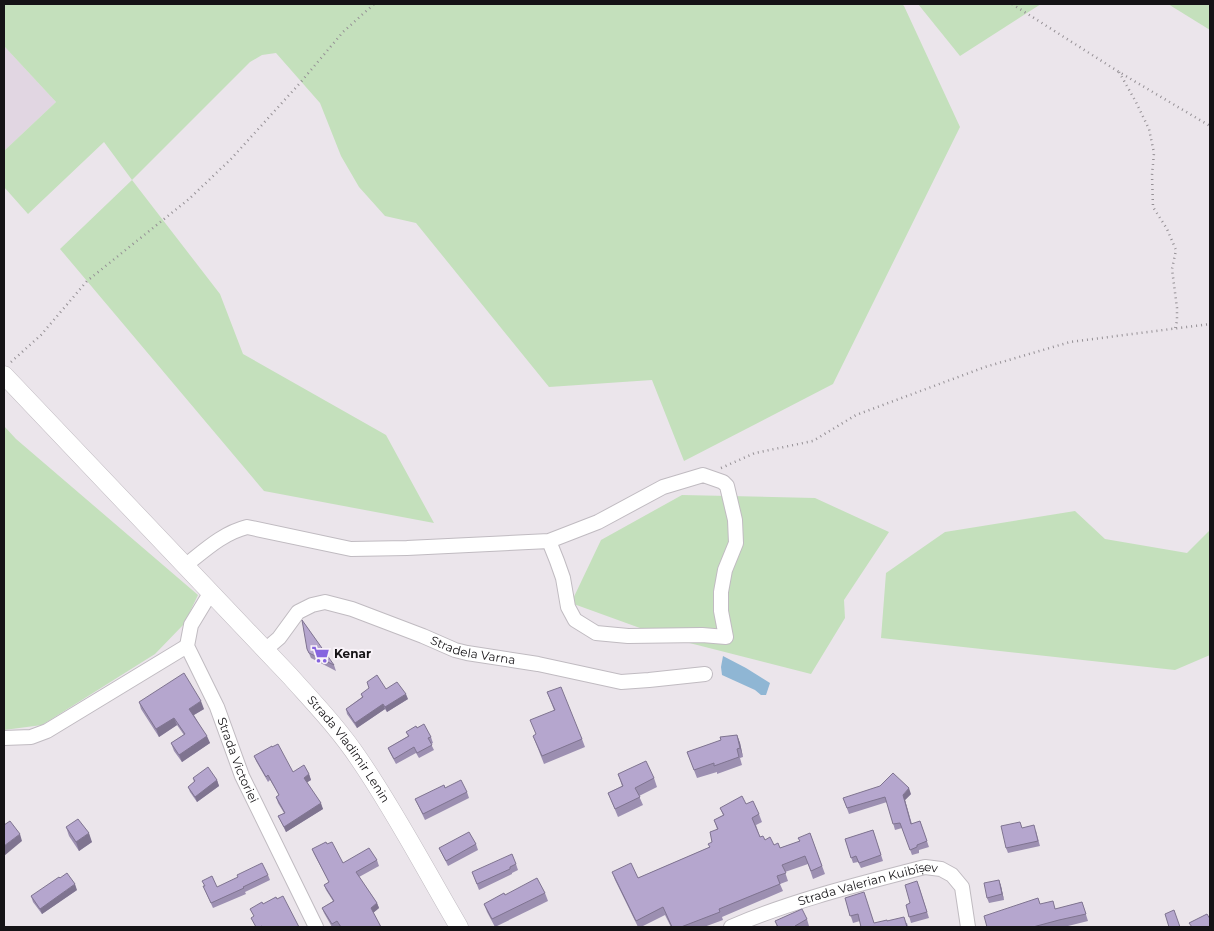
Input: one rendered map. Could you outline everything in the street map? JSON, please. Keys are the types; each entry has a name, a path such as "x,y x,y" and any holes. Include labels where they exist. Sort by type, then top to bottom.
{"main road":[{"name":"Strada Vladimir Lenin","path":"6,370 336,727 388,804 458,927"}],"street":[{"path":"186,565 221,538 236,530 247,527 351,549 549,541 598,522 664,486 703,475 723,482 726,486 735,520 736,543 725,570 721,592 721,611 726,637 702,635 628,636 596,633 575,620 568,607 563,578 549,541"},
{"path":"4,738 31,737 47,731 186,646 191,625 211,592"},
{"name":"Stradela Varna","path":"265,650 279,638 298,612 312,605 325,602 352,609 467,653 538,664 621,682 704,674"},
{"name":"Strada Victoriei","path":"186,646 217,707 242,776 316,927"},
{"name":"Strada Valerian Kuibîșev","path":"731,927 758,916 826,894 925,867 941,869 952,875 962,887 968,927"}],"path":[{"path":"6,370 41,335 87,281 189,199 231,159 343,32 374,4"},
{"path":"1012,4 1119,72 1210,126"},
{"path":"1119,72 1149,129 1154,153 1152,175 1153,207 1167,229 1176,250 1172,269 1177,308 1175,329"},
{"path":"703,475 754,454 813,441 856,415 985,367 1070,342 1210,324"}],"shaded area":[{"path":"4,46 56,102 4,151"}],"green space":[{"path":"4,4 902,4 960,127 833,384 684,461 652,380 549,387 416,223 385,216 359,187 341,156 320,103 276,53 262,55 250,62 132,180 104,142 28,214 4,187 4,151 56,102 4,46"},
{"path":"918,4 1041,4 960,56"},
{"path":"1168,4 1210,4 1210,30"},
{"path":"132,180 220,294 243,354 386,435 434,523 264,491 60,249"},
{"path":"4,426 16,439 198,595 184,624 155,654 42,725 4,730"},
{"path":"682,495 815,498 889,532 844,600 845,618 811,674 662,636 571,603 601,540"},
{"path":"1075,511 1105,539 1187,553 1210,530 1210,655 1175,670 881,638 886,573 945,532"}],"water":[{"path":"723,656 770,683 766,695 761,695 755,690 722,675"}],"building":[{"path":"302,620 334,665 309,653"},
{"path":"184,673 201,701 189,709 207,736 179,755 171,743 185,734 174,718 156,729 139,702"},
{"path":"377,675 386,689 397,682 406,694 385,707 383,704 355,723 346,709 363,697 361,694 369,688 367,682"},
{"path":"561,687 582,739 542,756 533,736 536,734 530,720 555,710 547,692"},
{"path":"424,724 431,737 428,738 432,745 417,753 414,747 394,759 388,748 409,736 406,732"},
{"path":"737,735 740,748 737,749 739,757 714,766 714,763 694,770 687,752 721,740 720,737"},
{"path":"278,744 293,772 304,765 309,774 304,778 321,803 284,827 278,816 285,813 276,797 279,795 268,775 266,777 254,756"},
{"path":"646,761 654,778 635,788 640,797 615,809 608,793 623,786 618,774"},
{"path":"208,767 217,780 195,797 188,787 195,781 193,778"},
{"path":"893,773 909,788 903,795 911,824 920,821 927,841 910,850 900,823 893,824 885,797 847,808 843,798 880,786"},
{"path":"461,780 467,792 423,814 415,799 444,785 445,788"},
{"path":"742,796 746,804 753,801 759,814 752,818 760,837 763,836 765,840 770,837 774,845 778,843 780,848 800,841 798,838 810,833 822,866 811,871 805,856 782,865 786,873 777,876 780,884 719,909 720,912 681,927 672,927 663,907 636,921 612,872 631,863 638,878 710,847 708,844 712,842 710,832 718,829 714,820 724,815 720,808"},
{"path":"78,819 89,833 76,842 66,827"},
{"path":"10,821 20,834 4,846 4,825"},
{"path":"1020,822 1022,828 1034,825 1038,841 1006,848 1001,826"},
{"path":"873,830 881,855 859,863 856,856 851,858 845,839"},
{"path":"469,832 476,844 446,861 439,848"},
{"path":"326,842 327,844 332,842 343,863 369,848 377,860 356,872 377,903 371,908 381,927 341,927 337,921 332,924 322,908 334,901 324,885 329,882 312,849"},
{"path":"512,854 516,864 510,867 510,869 477,884 472,872"},
{"path":"262,863 268,875 211,903 202,881 212,876 217,887"},
{"path":"67,873 75,884 40,909 31,896"},
{"path":"537,878 545,893 492,919 484,904"},
{"path":"999,880 1002,894 987,898 984,883"},
{"path":"917,881 927,912 909,917 906,905 910,903 905,885"},
{"path":"864,892 874,923 904,917 907,927 861,927 858,914 850,916 845,898"},
{"path":"283,896 299,927 256,927 251,918 254,916 250,909 262,902 263,904 276,897 277,899"},
{"path":"1038,898 1040,904 1053,901 1055,909 1082,902 1086,914 1033,927 987,927 984,916"},
{"path":"802,909 807,919 795,927 778,927 775,921"},
{"path":"1174,910 1180,927 1169,927 1165,914"},
{"path":"1207,914 1210,919 1210,927 1192,927 1189,923"}],"place":[{"name":"Kenar","path":"320,654"}]}
